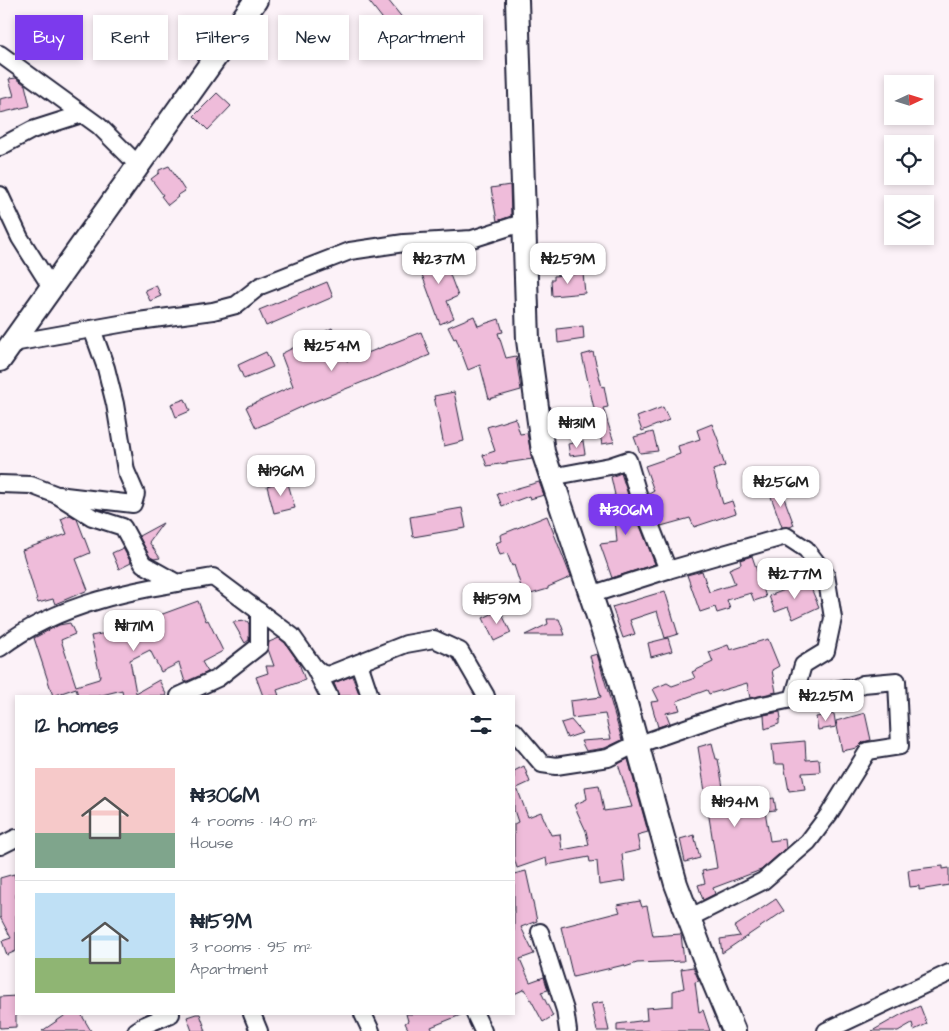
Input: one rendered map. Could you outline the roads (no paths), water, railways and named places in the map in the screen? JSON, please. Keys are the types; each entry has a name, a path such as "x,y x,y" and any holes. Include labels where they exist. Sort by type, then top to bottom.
{"street":[{"path":"6,351 256,0"},
{"path":"517,0 528,340 543,452 619,679 676,884 734,1031"},
{"path":"0,54 99,126 138,164"},
{"path":"0,147 32,130 82,114"},
{"path":"0,195 20,238 51,287"},
{"path":"6,351 92,329 213,311 236,304 260,286 350,251 404,243 472,239 525,222"},
{"path":"57,495 133,504 136,494 126,471 116,404 92,329"},
{"path":"551,477 610,466 628,460 638,494 668,570"},
{"path":"0,484 31,485 57,495 92,517 123,527 143,564 177,583"},
{"path":"590,595 786,536 806,549 826,575 833,618 826,651 803,665 793,699"},
{"path":"0,648 40,622 88,603 213,577 292,636 314,667 328,695"},
{"path":"182,695 218,678 259,646 259,611"},
{"path":"314,667 320,673 328,675 406,644 434,640 460,651 485,695"},
{"path":"359,663 370,695"},
{"path":"515,732 542,764 556,766 608,758 628,748 734,711 845,688 853,689 863,684 897,681 900,746 868,751 829,814 808,842 763,881 689,918"},
{"path":"0,846 15,838"},
{"path":"540,932 565,1010 568,1031"},
{"path":"826,1031 949,973"},
{"path":"136,1031 169,1015"},
{"path":"252,1015 259,1031"},
{"path":"363,1015 371,1031"},
{"path":"475,1015 483,1031"}]}
